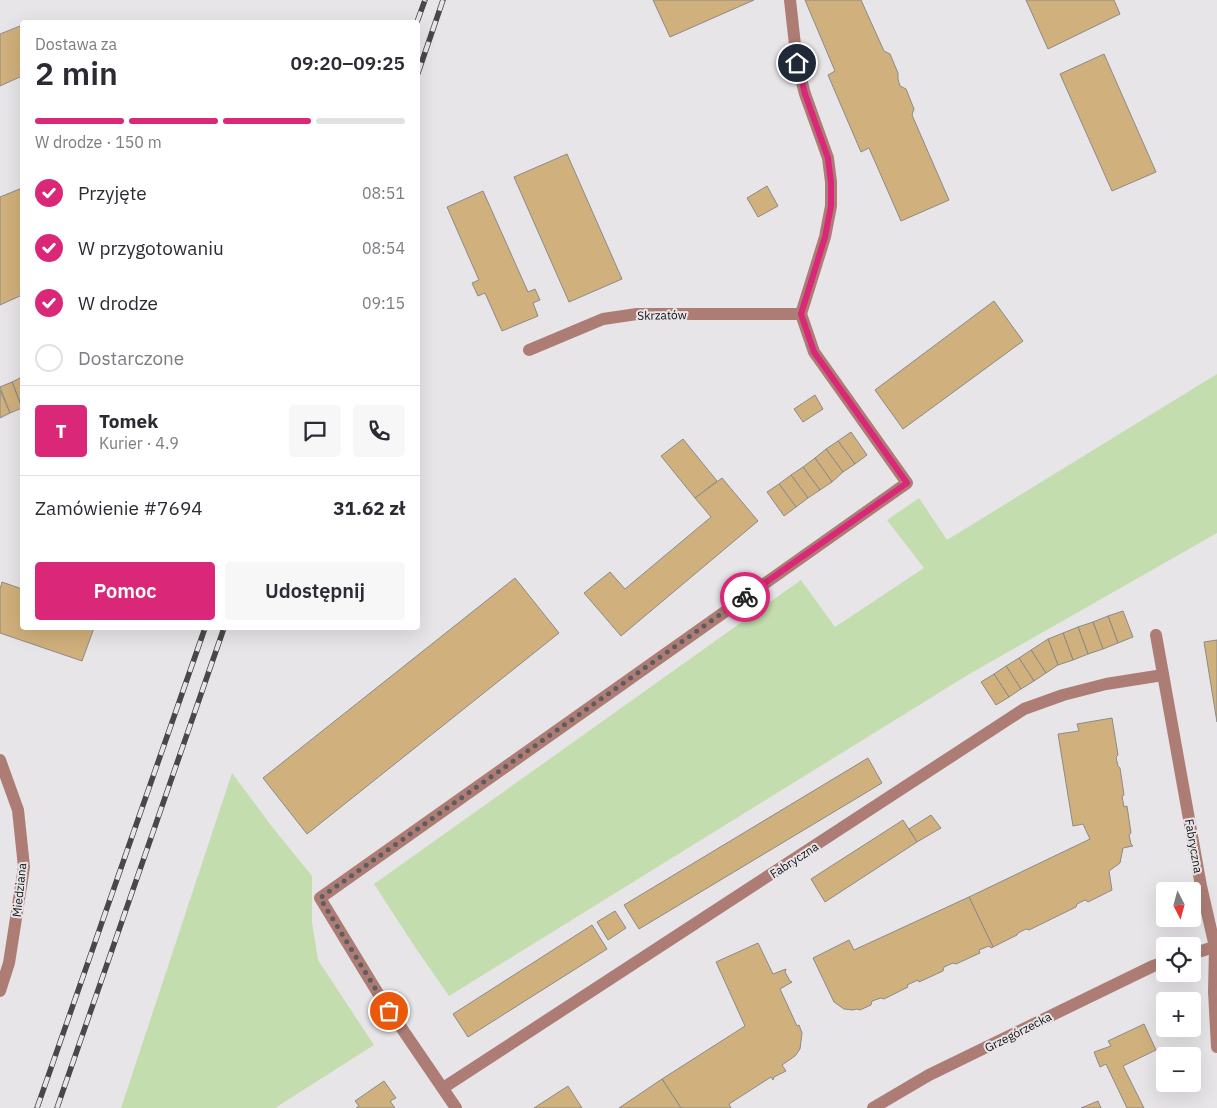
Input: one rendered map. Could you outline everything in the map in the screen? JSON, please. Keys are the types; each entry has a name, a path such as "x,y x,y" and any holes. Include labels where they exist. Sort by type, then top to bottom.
{"street":[{"path":"456,1108 379,996 320,898 907,483 814,352 801,314 825,237 831,206 831,182 828,158 805,94 797,63 790,0"},
{"name":"Skrzatów","path":"529,350 603,320 637,314 801,314"},
{"name":"Fabryczna","path":"1156,635 1201,886 1216,946 1214,992 1217,1047"},
{"name":"Fabryczna","path":"442,1088 1024,709 1063,695 1106,684 1163,675"},
{"name":"Miedziana","path":"0,760 18,810 24,868 9,963 0,991"},
{"path":"1201,951 1216,946"},
{"name":"Grzegórzecka","path":"873,1108 928,1075 1156,965"}],"green space":[{"path":"1217,374 1217,533 971,673 449,996 374,884 801,580 835,627 924,568 887,520 919,498 947,540"},
{"path":"232,773 312,876 312,922 318,960 374,1045 275,1108 121,1108"}],"building":[{"path":"653,0 754,0 670,37"},
{"path":"805,0 861,0 884,51 890,54 898,73 900,86 906,89 914,109 912,115 949,200 901,221 869,148 861,152 828,75 835,71"},
{"path":"1026,0 1114,0 1120,14 1048,49"},
{"path":"20,26 20,77 0,86 0,34"},
{"path":"1104,54 1156,172 1112,191 1060,74"},
{"path":"567,154 622,279 569,302 514,177"},
{"path":"767,186 778,206 758,217 747,198"},
{"path":"20,189 20,296 0,305 0,197"},
{"path":"483,191 528,292 535,289 540,300 533,303 538,316 502,331 485,293 478,296 472,283 479,280 447,207"},
{"path":"994,301 1023,341 903,429 875,390"},
{"path":"20,378 20,402 12,382"},
{"path":"12,382 20,403 20,409 10,413 0,387"},
{"path":"0,390 10,413 0,418"},
{"path":"815,395 823,409 803,422 794,409"},
{"path":"851,432 867,455 855,464 838,441"},
{"path":"683,439 717,481 695,498 661,456"},
{"path":"838,441 855,464 843,472 826,449"},
{"path":"826,449 843,472 832,482 815,458"},
{"path":"815,458 832,482 820,490 803,467"},
{"path":"803,467 820,490 808,498 791,475"},
{"path":"791,475 808,498 796,507 779,484"},
{"path":"722,478 758,521 621,636 584,593 610,572 625,589 711,517 695,498"},
{"path":"779,484 796,507 784,516 767,492"},
{"path":"515,578 559,633 307,834 263,778"},
{"path":"2,582 20,588 20,630 93,630 82,661 0,633 0,589"},
{"path":"1123,611 1133,637 1118,643 1108,616"},
{"path":"1108,616 1118,643 1103,649 1093,622"},
{"path":"1093,622 1103,649 1088,654 1078,627"},
{"path":"1078,627 1088,654 1073,660 1063,633"},
{"path":"1063,633 1073,660 1058,665 1048,639"},
{"path":"1048,639 1058,665 1046,673 1031,650"},
{"path":"1217,640 1217,722 1204,642"},
{"path":"1031,650 1046,673 1034,681 1019,658"},
{"path":"1019,658 1034,681 1021,689 1006,666"},
{"path":"1006,666 1021,689 1009,697 994,674"},
{"path":"994,674 1009,697 996,705 981,682"},
{"path":"1112,718 1118,755 1116,757 1120,768 1124,795 1122,796 1124,807 1127,806 1131,833 1129,835 1133,846 1123,848 1120,863 1109,871 1112,890 1088,902 1085,900 1077,904 1076,907 1029,930 1026,929 993,947 969,897 1090,839 1083,824 1073,826 1058,734 1079,731 1077,724"},
{"path":"868,758 882,783 639,929 624,905"},
{"path":"931,815 941,828 917,842 909,829"},
{"path":"903,820 917,842 825,902 811,879"},
{"path":"969,897 993,947 989,946 979,950 980,953 956,964 953,963 944,967 943,971 919,982 918,980 907,985 908,987 884,999 872,1001 871,1005 860,1010 844,1009 834,1002 813,958 849,940 854,950"},
{"path":"615,911 626,928 608,940 597,922"},
{"path":"592,925 607,949 468,1037 453,1014"},
{"path":"758,943 773,974 786,969 785,972 792,982 780,989 802,1033 800,1049 795,1056 782,1065 786,1071 774,1077 773,1080 771,1077 729,1104 731,1108 681,1108 662,1079 745,1026 716,962"},
{"path":"1144,1024 1156,1050 1123,1066 1144,1108 1127,1108 1106,1064 1100,1067 1094,1052 1111,1046 1108,1041"},
{"path":"662,1079 681,1108 619,1108"},
{"path":"384,1081 396,1098 390,1101 395,1108 356,1108 359,1106 355,1101"},
{"path":"568,1086 582,1108 534,1108"},
{"path":"1098,1101 1101,1108 1081,1108"}],"railway":[{"path":"418,20 425,0"},
{"path":"420,67 443,0"},
{"path":"37,1108 204,630"},
{"path":"57,1108 223,630"}],"way so far":[{"path":"389,1011 320,898 745,597"}],"route":[{"path":"745,597 907,483 814,352 801,314 825,237 831,206 831,182 828,158 805,94 797,63"}]}
